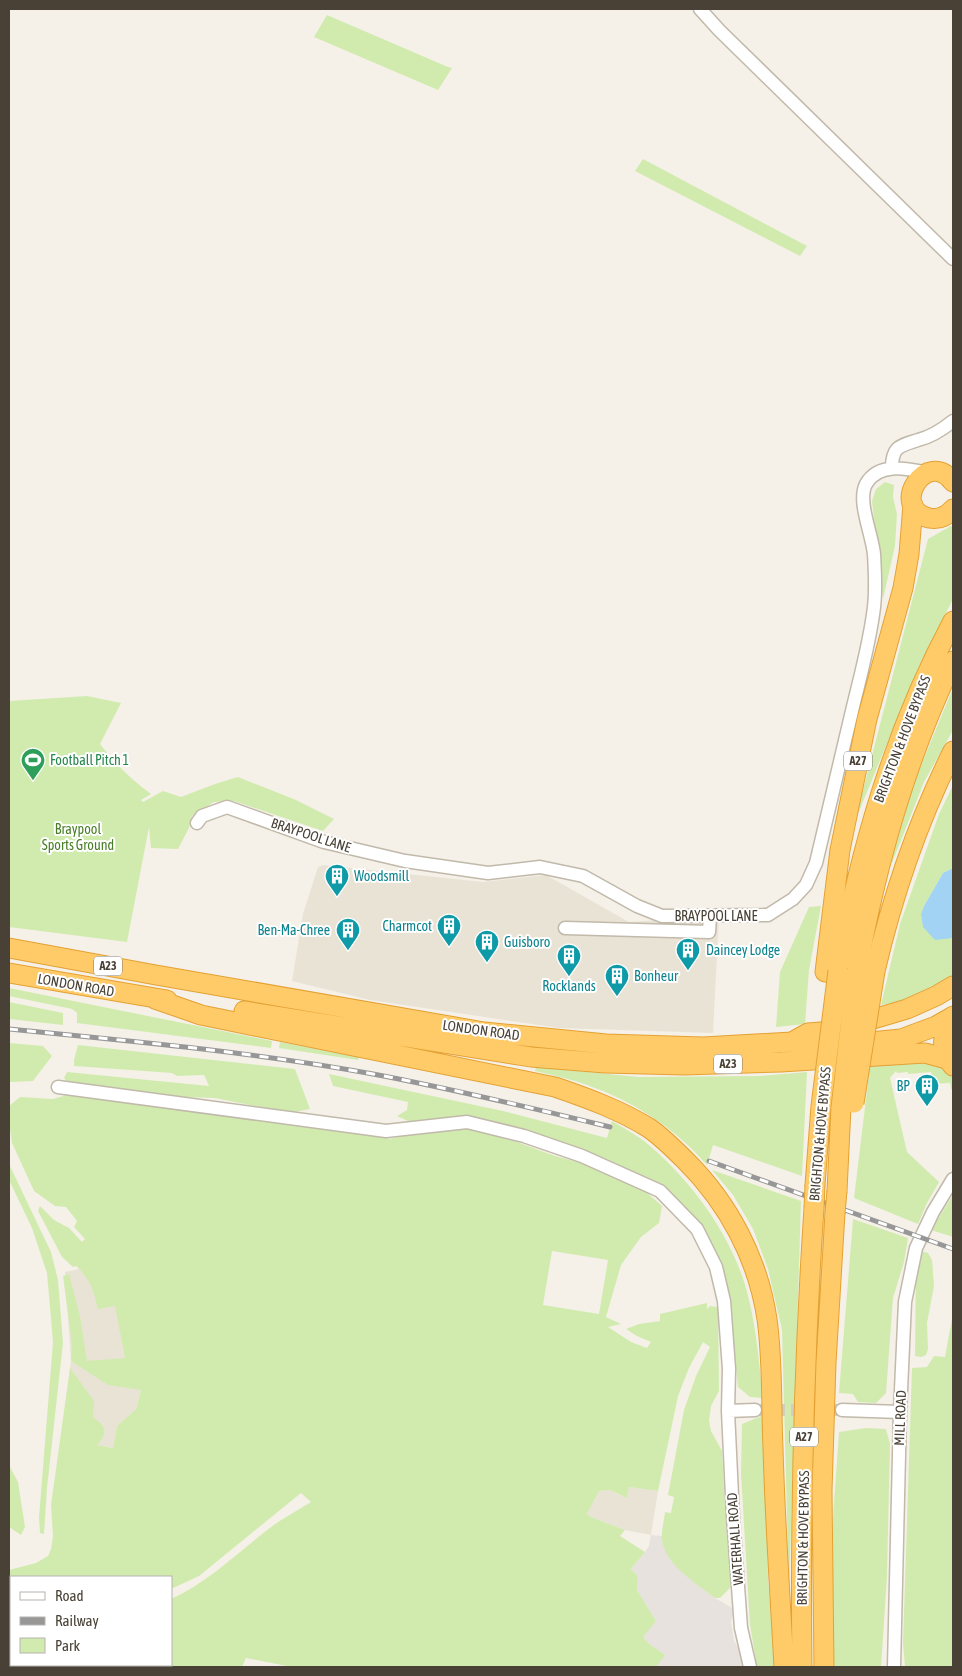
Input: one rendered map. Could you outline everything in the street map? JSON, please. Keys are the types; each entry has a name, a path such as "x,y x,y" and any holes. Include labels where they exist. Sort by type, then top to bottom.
{"highway":[{"path":"944,473 916,481 912,500 922,515 928,518 936,519 952,513"},
{"name":"A27","path":"832,971 840,850 867,719 903,588 909,554 912,500"},
{"name":"BRIGHTON & HOVE BYPASS","path":"802,1667 801,1602 806,1317 821,1106 819,1042 832,971 876,806 898,743 920,689 953,621"},
{"name":"BRIGHTON & HOVE BYPASS","path":"824,1667 822,1490 826,1363 839,1162 880,860 897,801 918,742 953,661"},
{"name":"A27","path":"866,970 888,918 906,861 926,808 953,751"},
{"name":"LONDON ROAD","path":"9,948 484,1032 606,1044 703,1047 792,1042 809,1048 900,1039 936,1026 953,1017"},
{"name":"LONDON ROAD","path":"9,973 155,999 204,1004 531,1057 605,1063 684,1065 762,1063 924,1053 950,1063"},
{"path":"792,1042 808,1034 833,1031 907,1009 953,986"},
{"path":"155,999 201,1015 555,1087 602,1103 649,1128 676,1150 704,1178 723,1204 744,1241 757,1277 767,1319 784,1667"},
{"path":"950,1063 943,1044 944,1036 953,1017"}],"street":[{"path":"700,9 726,37 953,259"},
{"path":"912,500 902,477 892,468 892,457 901,445 929,436 953,421"},
{"path":"892,468 944,473"},
{"name":"BRAYPOOL LANE","path":"197,823 202,816 227,807 324,842 388,857 488,872 540,867 583,876 637,906 662,916 768,915 793,899 806,885 816,863 865,656 874,606 874,553 863,502 865,485 873,475 892,468"},
{"path":"565,928 709,932 710,916"},
{"name":"WATERHALL ROAD","path":"58,1087 386,1131 467,1122 524,1136 582,1156 660,1192 697,1229 716,1267 724,1301 729,1369 728,1411 733,1517 741,1628 750,1667"},
{"name":"MILL ROAD","path":"894,1667 900,1412 905,1302 916,1248 933,1212 953,1179"},
{"path":"728,1411 755,1410"},
{"path":"842,1410 900,1412"}],"shaded area":[{"path":"323,865 483,882 546,875 629,922 719,916 713,1033 559,1028 370,1000 292,981 303,914 318,867"},
{"path":"107,1263 141,1390 136,1409 117,1426 113,1448 61,1438 71,1361 65,1272"},
{"path":"629,1487 658,1491 651,1535 625,1530 587,1514 599,1491 610,1490 627,1498"},
{"path":"651,1535 662,1536 662,1542 670,1559 684,1574 715,1598 734,1609 731,1622 734,1641 745,1660 745,1667 656,1667 664,1655 642,1637 656,1621 637,1590 638,1576 631,1569 649,1546"}],"green space":[{"path":"327,15 452,68 438,90 314,37"},
{"path":"643,159 807,246 800,256 635,171"},
{"path":"885,482 894,485 893,497 897,514 895,546 883,599 872,501 876,489"},
{"path":"951,526 953,528 953,599 918,668 855,821 928,539"},
{"path":"953,688 953,730 924,782 892,863 887,861 908,797"},
{"name":"Braypool Sports Ground","path":"87,696 121,703 100,744 124,771 151,794 141,800 143,802 163,791 181,797 238,777 296,800 334,819 323,831 234,801 214,802 192,816 189,828 178,849 151,848 149,827 127,942 9,927 9,701"},
{"path":"953,785 953,868 943,873 921,914 953,938 953,976 905,1000 881,1005 900,924 939,814"},
{"path":"821,906 809,970 805,1024 776,1027 780,972 809,907"},
{"path":"9,988 272,1041 271,1048 77,1023 77,1013 72,1009 9,996"},
{"path":"9,1002 63,1013 63,1025 9,1019"},
{"path":"280,1042 359,1057 358,1060 279,1048"},
{"path":"9,1043 43,1046 52,1056 33,1081 9,1082"},
{"path":"78,1045 295,1069 310,1109 290,1113 215,1098 158,1096 70,1085 64,1078 67,1072 209,1086 204,1075 177,1076 172,1073 74,1066"},
{"path":"914,1059 938,1064 953,1074 953,1090 950,1083 933,1084 931,1072 908,1074 908,1072 897,1073 896,1071 890,1078 907,1152 939,1182 918,1224 854,1198 870,1066 893,1064"},
{"path":"536,1067 639,1077 759,1076 807,1072 802,1176 713,1145 707,1165 681,1139 637,1108 587,1085 535,1071"},
{"path":"329,1074 503,1111 607,1138 612,1121 644,1141 678,1173 694,1192 709,1212 734,1255 743,1278 752,1312 763,1398 750,1397 738,1387 728,1293 717,1258 661,1189 541,1136 408,1121 397,1116 407,1110 408,1102 333,1086"},
{"path":"74,1093 384,1136 389,1139 443,1128 468,1127 490,1132 555,1156 585,1164 646,1192 662,1206 659,1223 641,1237 621,1265 606,1317 621,1324 608,1327 631,1342 647,1348 651,1342 626,1329 639,1324 660,1321 660,1314 707,1303 707,1309 710,1306 718,1307 719,1391 711,1406 709,1421 711,1431 722,1451 727,1541 732,1584 730,1588 720,1598 715,1598 676,1566 669,1558 662,1540 665,1512 671,1513 674,1497 668,1495 684,1410 696,1376 710,1347 703,1342 689,1368 678,1396 658,1491 629,1487 627,1498 610,1490 599,1491 587,1514 625,1530 620,1536 645,1552 631,1569 638,1576 637,1590 656,1621 643,1637 665,1655 656,1667 292,1667 246,1658 242,1667 27,1667 172,1666 172,1599 200,1583 278,1522 311,1502 301,1493 199,1576 172,1589 172,1576 10,1576 9,1665 9,1570 36,1563 48,1556 51,1549 53,1536 51,1505 70,1368 94,1401 93,1417 101,1424 104,1430 103,1437 97,1445 113,1448 117,1426 136,1409 141,1390 108,1385 71,1361 72,1345 63,1276 69,1274 80,1316 87,1361 125,1358 115,1306 98,1309 88,1281 76,1266 73,1267 62,1257 38,1211 40,1206 54,1220 69,1228 82,1242 85,1239 74,1227 77,1221 66,1207 55,1206 34,1191 12,1143 9,1106 20,1097 53,1099","holes":["552,1251 608,1260 599,1314 543,1305"]},
{"path":"9,1164 51,1252 58,1280 63,1343 47,1488 44,1534 40,1533 39,1517 53,1342 47,1273 32,1228 9,1180"},
{"path":"712,1170 801,1201 789,1591 782,1330 768,1269 753,1229 733,1195"},
{"path":"953,1195 953,1237 931,1230"},
{"path":"853,1219 908,1238 904,1262 893,1298 886,1393 876,1403 858,1402 853,1394 839,1393"},
{"path":"921,1251 928,1253 932,1260 934,1286 927,1323 928,1349 926,1355 921,1357 915,1356 916,1264"},
{"path":"953,1313 953,1667 905,1667 903,1643 912,1368 927,1367 934,1356 945,1357"},
{"path":"764,1415 768,1579 775,1667 757,1667 750,1625 741,1474 742,1424"},
{"path":"866,1428 886,1429 890,1444 887,1576 881,1667 833,1667 831,1546 839,1432"},
{"path":"9,1465 18,1482 25,1527 21,1535 9,1527"}],"water":[{"path":"953,868 953,938 935,940 923,927 921,914 943,873"}],"tunnel":[{"path":"755,1410 842,1410"}],"railway":[{"path":"9,1029 192,1048 328,1066 433,1086 610,1127"},
{"path":"709,1161 953,1249"}],"place":[{"name":"Football Pitch 1","path":"33,781"},
{"name":"Woodsmill","path":"337,897"},
{"name":"Charmcot","path":"449,947"},
{"name":"Ben-Ma-Chree","path":"348,951"},
{"name":"Guisboro","path":"487,963"},
{"name":"Daincey Lodge","path":"688,971"},
{"name":"Rocklands","path":"569,977"},
{"name":"Bonheur","path":"617,997"},
{"name":"BP","path":"927,1107"}]}
